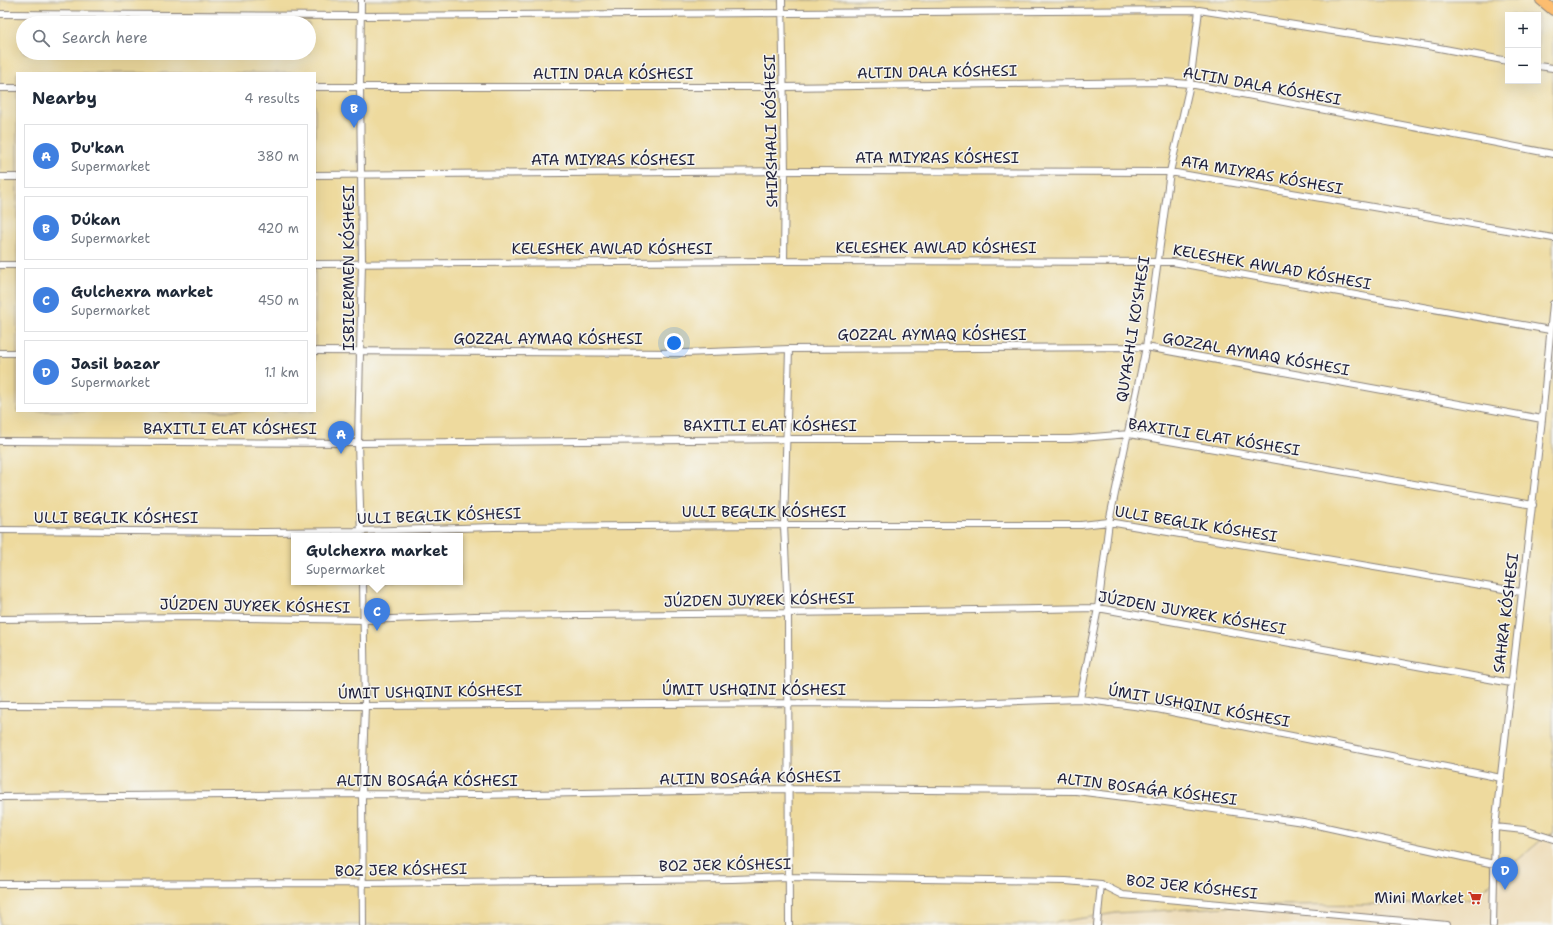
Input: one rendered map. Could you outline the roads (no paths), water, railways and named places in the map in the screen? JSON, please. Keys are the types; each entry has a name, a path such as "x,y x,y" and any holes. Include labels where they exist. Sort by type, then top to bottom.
{"main road":[{"path":"1541,0 1553,10"}],"street":[{"name":"ISBILERMEN KÓSHESI","path":"361,0 360,87 362,262 358,443 361,533"},
{"path":"782,0 785,172 784,261"},
{"path":"0,14 360,16 1200,10 1434,47 1505,60"},
{"name":"QUYASHLI KO'SHESI","path":"1080,699 1098,608 1109,522 1129,434 1146,347 1170,172 1190,84 1200,10"},
{"path":"1541,66 1553,68"},
{"path":"316,87 784,87 1163,82 1190,84 1553,154"},
{"path":"0,88 16,88"},
{"name":"ATA MIYRAS KÓSHESI","path":"316,175 785,172 1170,172 1553,238"},
{"path":"0,177 16,177"},
{"name":"KELESHEK AWLAD KÓSHESI","path":"316,264 362,262 784,261 1173,262 1550,330"},
{"path":"0,265 16,265"},
{"name":"SAHRA KÓSHESI","path":"1493,925 1495,827 1521,592 1533,505 1553,304"},
{"name":"GOZZAL AYMAQ KÓSHESI","path":"316,351 684,353 789,350 1146,347 1542,419"},
{"path":"789,350 784,525 788,614 789,925"},
{"path":"0,353 16,353"},
{"path":"0,441 358,443 786,439 1070,440 1129,434 1533,505"},
{"path":"380,533 493,527 1081,525 1109,522 1521,592"},
{"path":"0,530 291,533"},
{"path":"362,585 365,706 362,794 363,925"},
{"name":"JÚZDEN JUYREK KÓSHESI","path":"0,619 194,617 364,620 475,616 788,614 1098,608 1511,682"},
{"path":"0,705 365,706 788,703 934,704 1080,699 1157,709 1501,778"},
{"path":"0,797 362,794 479,795 789,789 1076,792 1165,802 1303,822 1494,864"},
{"path":"1495,827 1524,830 1553,839"},
{"name":"BOZ JER KÓSHESI","path":"0,884 362,883 732,879 788,876 1066,881 1101,884 1123,895 1447,925"},
{"path":"1097,925 1101,884"}],"place":[{"name":"Dúkan","path":"354,128"},
{"name":"Du'kan","path":"341,454"},
{"name":"Gulchexra market","path":"377,631"},
{"name":"Jasil bazar","path":"1505,890"},
{"name":"Mini Market","path":"1475,898"}]}
